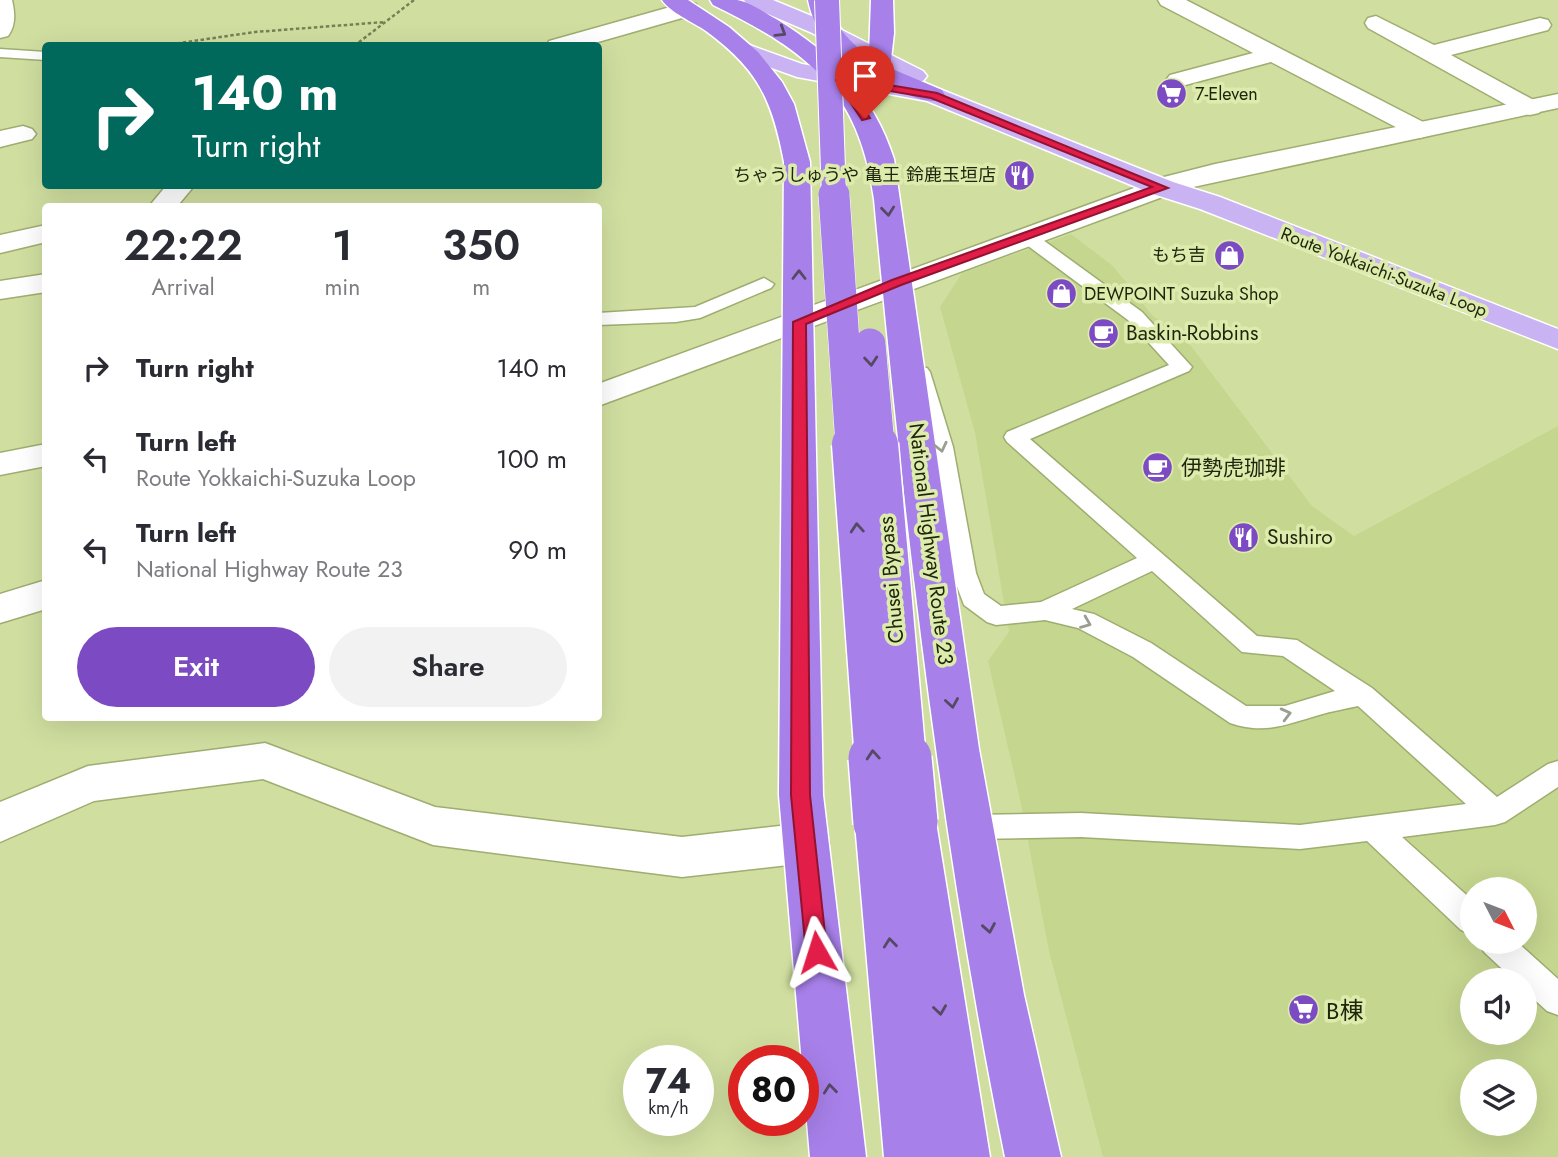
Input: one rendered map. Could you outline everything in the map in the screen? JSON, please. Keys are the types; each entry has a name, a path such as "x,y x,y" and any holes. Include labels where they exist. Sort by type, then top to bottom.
{"highway":[{"name":"National Highway Route 23","path":"721,0 756,16 793,39 869,74 865,118 879,148 939,620 971,827 1015,1079 1033,1157"},
{"path":"820,0 820,16 832,35"},
{"name":"Chusei Bypass","path":"827,0 831,158 895,822 962,1157"},
{"name":"Chusei Bypass","path":"843,0 895,822 912,1157"},
{"path":"869,74 884,18 881,0"},
{"path":"680,4 744,50 761,69 781,103 797,162 801,795 838,1157"}],"main road":[{"name":"Route Yokkaichi-Suzuka Loop","path":"755,0 832,35 869,74 933,95 1169,185"},
{"name":"Route Yokkaichi-Suzuka Loop","path":"744,50 778,64 869,74 958,94 1210,203 1558,340"}],"street":[{"path":"1169,0 1420,130"},
{"path":"0,31 4,14 1,2"},
{"path":"570,42 680,4"},
{"path":"1376,23 1530,108"},
{"path":"1431,53 1539,25"},
{"path":"1178,80 1274,54"},
{"path":"602,394 662,370 800,322 900,297 1026,236 1169,185 1215,172 1558,101"},
{"path":"0,244 42,234"},
{"path":"0,290 42,284"},
{"path":"0,464 42,456"},
{"path":"0,609 42,595"},
{"path":"0,823 88,784 265,761 433,826 682,857 806,843"}],"lane":[{"path":"0,53 42,56"},
{"path":"1026,236 1135,316 1182,367 1016,436 1251,645 1288,647 1363,695 1495,813"},
{"path":"602,319 676,316 700,312 764,284"},
{"path":"900,297 942,447 964,573 973,599 996,616 1045,611 1154,560"},
{"path":"1045,611 1085,621 1142,650 1240,716 1286,716 1316,705 1363,695"},
{"path":"971,827 1081,825 1300,837 1495,813 1558,772"},
{"path":"1373,828 1460,909"},
{"path":"1508,954 1558,1000"}],"path":[{"path":"359,42 414,0"},
{"path":"186,42 255,32 384,22"}],"shaded area":[{"path":"1071,234 1113,266 1152,315 1191,346 1312,506 1354,536 1558,426 1558,1157 1103,1157 1049,951 1020,799 988,661 1009,632 975,433 940,307 962,273"}],"place":[{"name":"7-Eleven","path":"1172,94"},
{"name":"ちゃうしゅうや 亀王 鈴鹿玉垣店","path":"1019,175"},
{"name":"もち吉","path":"1229,255"},
{"name":"DEWPOINT Suzuka Shop","path":"1061,294"},
{"name":"Baskin-Robbins","path":"1103,333"},
{"name":"伊勢虎珈琲","path":"1158,468"},
{"name":"Sushiro","path":"1244,537"},
{"name":"B棟","path":"1303,1010"}],"route":[{"path":"817,952 801,795 800,322 897,283 1163,188 933,95 841,80 865,118"}]}
